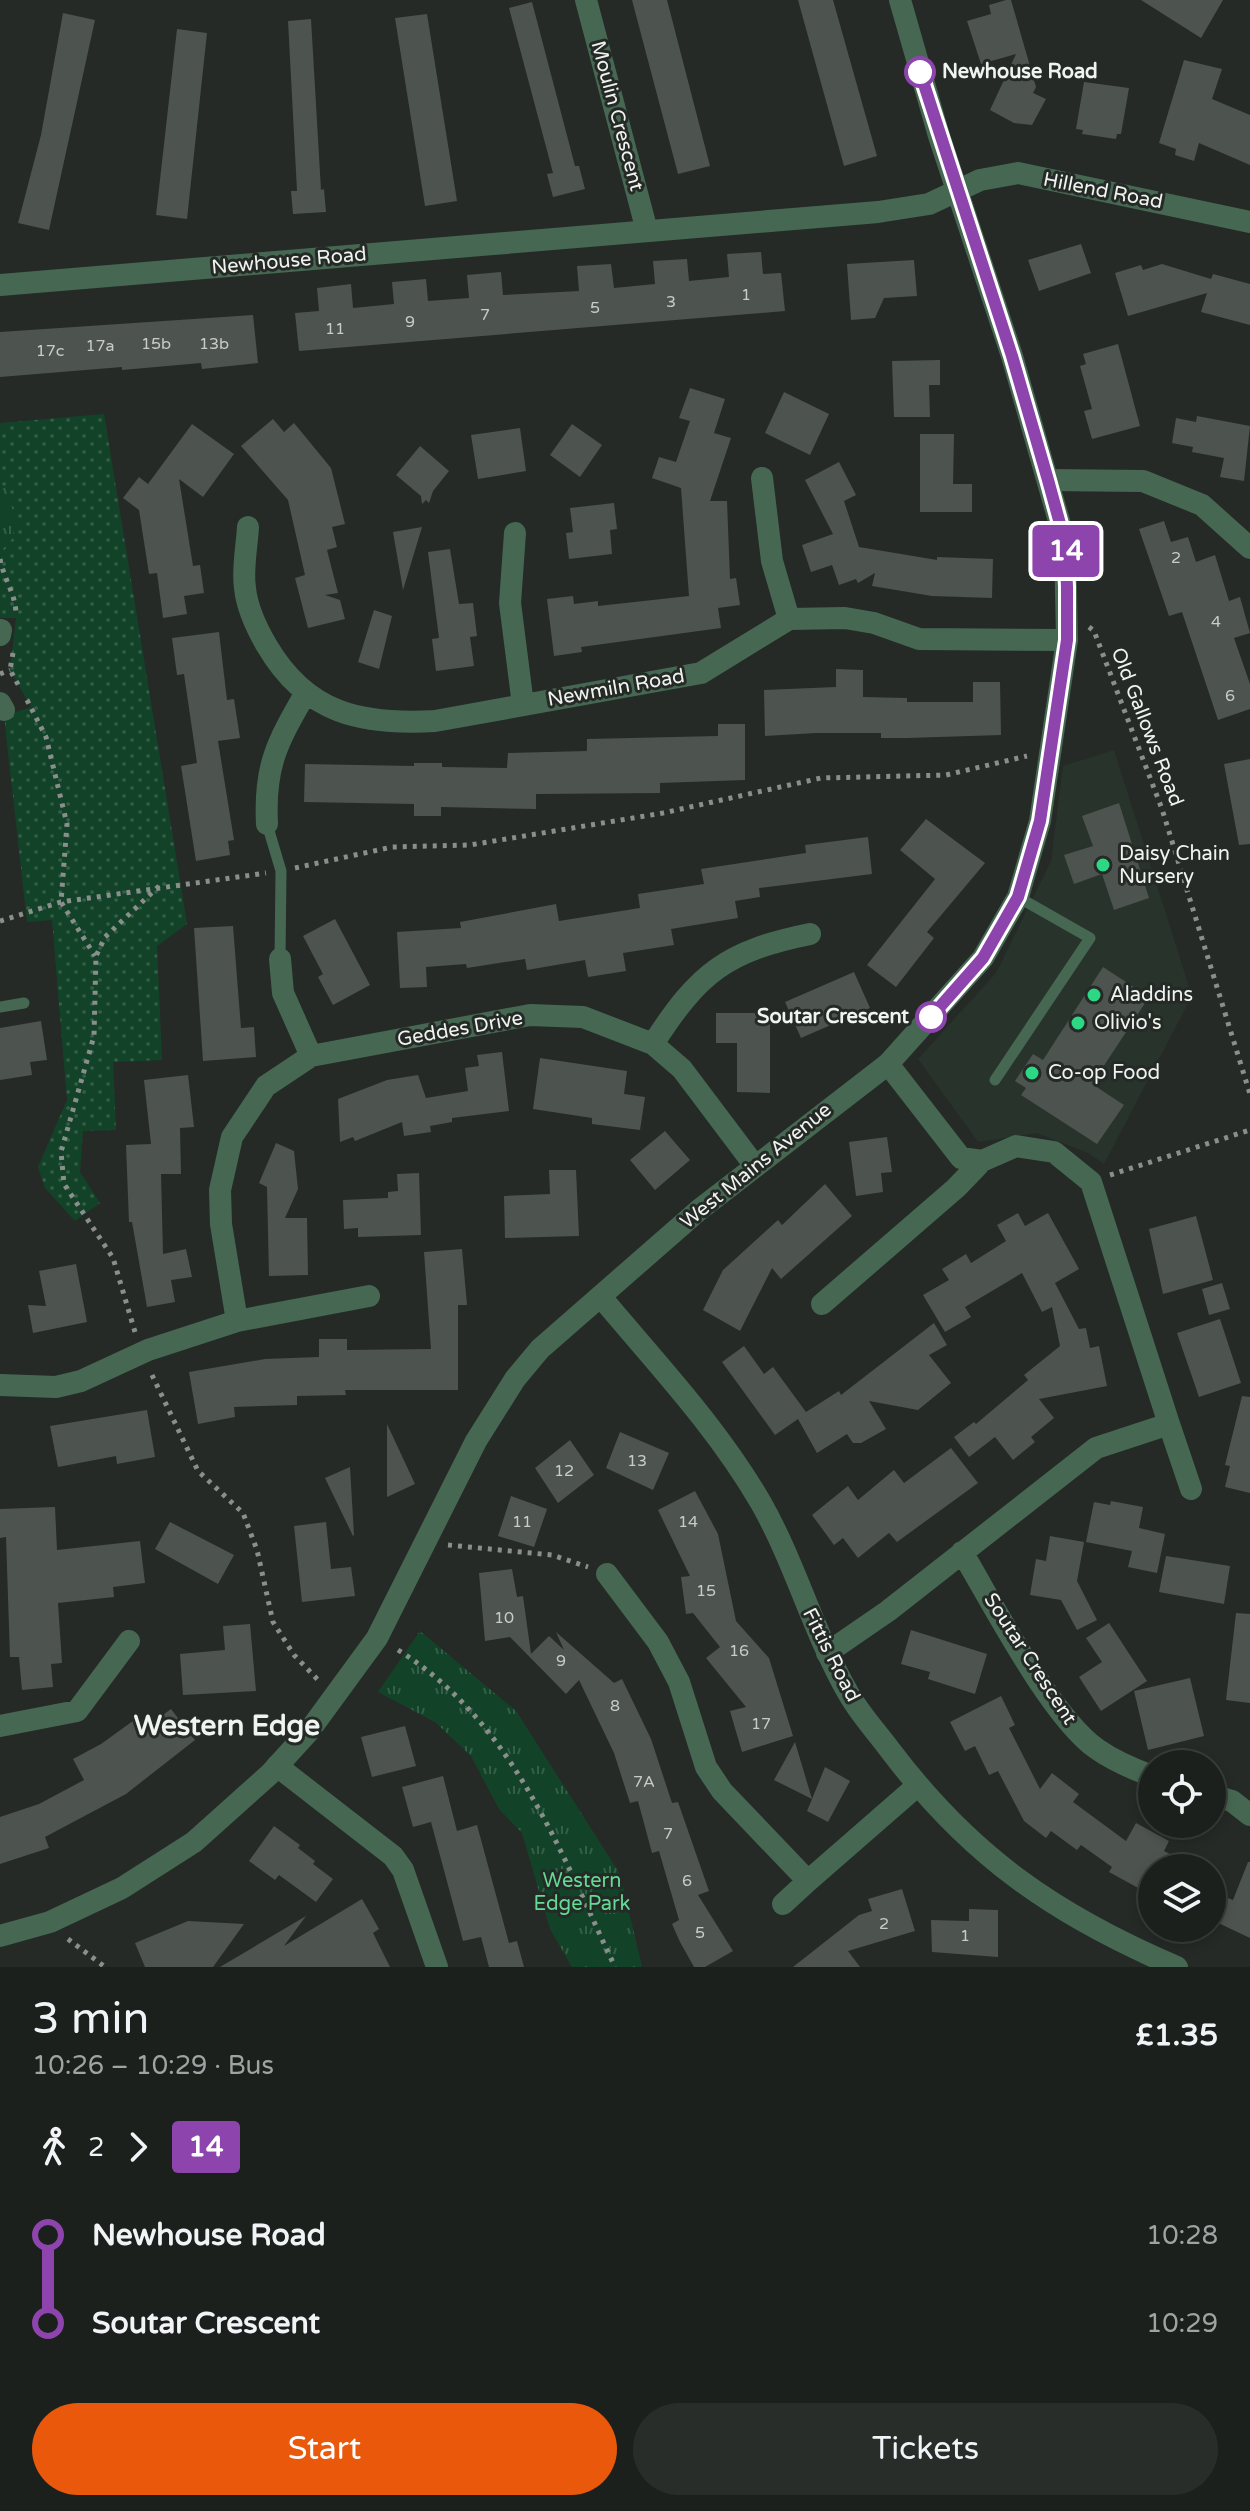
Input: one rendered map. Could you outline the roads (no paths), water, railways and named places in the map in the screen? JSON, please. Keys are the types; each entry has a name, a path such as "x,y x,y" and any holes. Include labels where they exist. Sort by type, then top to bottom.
{"street":[{"name":"Moulin Crescent","path":"586,0 647,231"},
{"name":"West Mains Avenue","path":"0,1936 47,1923 122,1888 194,1842 277,1766 377,1638 476,1441 515,1379 540,1349 755,1166 888,1064 983,958 1018,897 1040,821 1051,751 1067,630 1065,542 1012,356 900,0"},
{"name":"Hillend Road","path":"957,189 995,176 1018,173 1250,222"},
{"name":"Newhouse Road","path":"0,285 878,212 929,204 957,189"},
{"path":"762,478 772,561 789,619"},
{"path":"1048,480 1143,481 1202,505 1250,548"},
{"name":"Newmiln Road","path":"248,527 245,588 257,629 279,665 305,694 335,711 400,723 435,721 701,673 789,619 820,616 845,618 874,623 919,639 1067,630"},
{"name":"Newmiln Road","path":"515,533 510,603 523,705"},
{"path":"267,824 265,795 273,750 305,694"},
{"path":"653,1044 673,1013 722,961 764,943 810,934"},
{"path":"280,959 283,993 311,1056"},
{"name":"Geddes Drive","path":"237,1321 221,1224 220,1190 232,1137 266,1086 311,1056 530,1015 583,1017 653,1044 682,1069 755,1166"},
{"path":"888,1064 961,1158 982,1161"},
{"path":"822,1304 956,1188 982,1161 1016,1146 1054,1152 1091,1182 1191,1489"},
{"path":"0,1385 56,1387 81,1381 142,1353 237,1321 369,1296"},
{"name":"Fittis Road","path":"601,1297 695,1405 735,1460 763,1506 849,1696 917,1786 987,1858 1072,1916 1114,1940 1177,1967"},
{"path":"827,1653 1096,1448 1169,1424"},
{"name":"Soutar Crescent","path":"962,1552 1063,1716 1095,1748 1138,1771"},
{"path":"607,1574 658,1642 679,1682 706,1767 722,1791 808,1881"},
{"path":"0,1726 77,1711 129,1641"},
{"path":"277,1766 393,1856 403,1870 437,1967"},
{"path":"783,1904 917,1786"},
{"path":"1226,1799 1250,1815"}],"lane":[{"path":"267,824 281,871 280,959"},
{"path":"995,1080 1090,938 1018,897"},
{"path":"0,1007 24,1003"}],"place":[{"name":"Newhouse Road","path":"920,72"},
{"name":"Daisy Chain Nursery","path":"1103,865"},
{"name":"Aladdins","path":"1094,995"},
{"name":"Soutar Crescent","path":"931,1017"},
{"name":"Olivio's","path":"1078,1023"},
{"name":"Co-op Food","path":"1032,1073"}],"district":[{"name":"Western Edge","path":"227,1726"}],"park label":[{"name":"Western Edge Park","path":"582,1892"}]}
